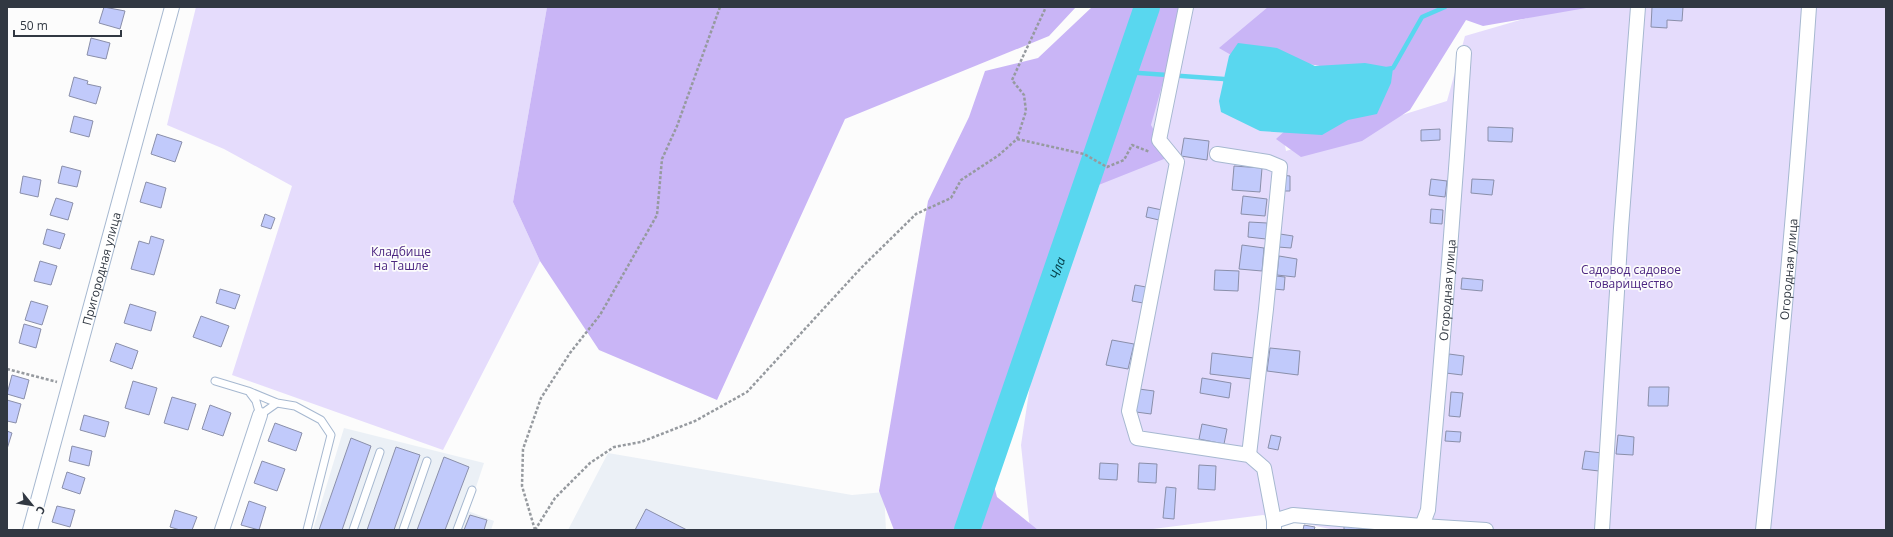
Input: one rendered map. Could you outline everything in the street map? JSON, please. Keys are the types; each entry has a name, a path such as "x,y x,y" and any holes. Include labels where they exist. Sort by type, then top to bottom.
{"street":[{"name":"Пригородная улица","path":"30,530 172,7"},
{"path":"1186,7 1159,140 1177,162 1129,411 1137,438 1249,455 1264,468 1274,526 1293,515 1486,530"},
{"path":"1602,530 1621,228 1638,7"},
{"name":"Огородная улица","path":"1763,530 1784,317 1809,7"},
{"name":"Огородная улица","path":"1422,526 1428,510 1440,381 1454,214 1464,53"},
{"path":"1217,154 1268,162 1280,167 1266,309 1249,455"},
{"path":"222,530 260,415"}],"lane":[{"path":"215,381 248,391 277,403 295,406 321,420 331,435 307,530"},
{"path":"248,391 256,401 260,415 277,403"},
{"path":"353,530 380,452"},
{"path":"403,530 427,461"},
{"path":"457,530 472,490"}],"path":[{"path":"535,530 522,486 523,457 524,449 541,398 570,353 600,315 657,215 662,159 677,126 720,7"},
{"path":"535,530 555,498 590,463 614,446 641,442 695,421 747,392 861,268 916,214 951,198 961,180 999,155 1017,139 1026,111 1024,95 1012,80 1046,7"},
{"path":"1017,139 1084,154 1107,166 1124,160 1132,145 1151,152"},
{"path":"7,369 69,386"}],"shaded area":[{"path":"547,7 1076,7 1049,36 845,119 717,400 599,350 540,261 513,202"},
{"path":"1092,7 1184,7 1151,125 1169,157 1091,188 1003,459 990,471 997,497 1038,530 894,530 879,491 928,201 969,117 985,71 1038,58"},
{"path":"1268,7 1592,7 1483,26 1466,20 1410,110 1362,141 1301,157 1276,139 1289,127 1337,69 1308,64 1238,59 1219,48"},
{"path":"344,428 484,463 468,511 494,521 491,530 313,530"},
{"path":"608,453 852,495 884,492 886,530 568,530"}],"green space":[{"name":"Кладбище на Ташле","path":"196,7 547,7 513,202 540,261 443,450 232,375 292,186 224,149 167,125"},
{"name":"Садовод садовое товарищество","path":"1133,7 1290,7 1270,56 1286,151 1447,101 1465,36 1565,7 1886,7 1886,530 1335,530 1263,515 1145,530 1030,530 1021,445 1063,166"}],"water":[{"path":"1238,43 1277,48 1315,66 1365,63 1393,68 1391,83 1377,114 1348,120 1322,135 1260,131 1221,112 1219,101 1229,56"}],"building":[{"path":"104,7 125,11 120,29 99,23"},
{"path":"1652,7 1683,7 1682,21 1667,20 1667,28 1651,27"},
{"path":"91,38 110,43 106,59 87,55"},
{"path":"74,77 88,81 87,84 101,87 96,104 69,96"},
{"path":"74,116 93,121 89,137 70,132"},
{"path":"1488,127 1513,128 1512,142 1488,141"},
{"path":"1440,129 1440,140 1421,141 1421,130"},
{"path":"157,134 182,142 175,162 151,154"},
{"path":"1184,138 1209,141 1207,160 1181,156"},
{"path":"62,166 81,171 77,187 58,183"},
{"path":"1234,166 1262,168 1260,192 1232,190"},
{"path":"1281,175 1290,176 1290,191 1281,191"},
{"path":"23,176 41,180 38,197 20,193"},
{"path":"1431,179 1447,181 1445,197 1429,195"},
{"path":"1472,179 1494,180 1492,195 1471,193"},
{"path":"146,182 166,188 161,208 140,202"},
{"path":"1243,196 1267,199 1265,216 1241,214"},
{"path":"56,198 73,203 68,220 50,215"},
{"path":"1148,207 1162,210 1159,220 1146,217"},
{"path":"1431,209 1443,210 1442,224 1430,223"},
{"path":"265,214 275,218 271,229 261,226"},
{"path":"1249,222 1267,223 1266,239 1248,237"},
{"path":"47,229 65,234 60,249 43,244"},
{"path":"1280,234 1293,236 1291,248 1278,247"},
{"path":"151,236 164,240 154,275 131,269 139,241 149,244"},
{"path":"1242,245 1264,248 1262,271 1239,269"},
{"path":"1279,256 1297,259 1295,277 1277,275"},
{"path":"40,261 57,266 51,285 34,281"},
{"path":"1215,270 1239,271 1238,291 1214,290"},
{"path":"1276,276 1285,277 1284,290 1274,289"},
{"path":"1462,278 1483,280 1482,291 1461,289"},
{"path":"1135,285 1146,287 1143,303 1132,301"},
{"path":"220,289 240,295 235,309 216,303"},
{"path":"31,301 48,306 42,325 25,320"},
{"path":"130,304 156,312 151,331 124,323"},
{"path":"201,316 229,326 221,347 193,337"},
{"path":"24,324 41,329 36,348 19,343"},
{"path":"1112,340 1134,344 1128,369 1106,365"},
{"path":"116,343 138,351 132,369 110,361"},
{"path":"1270,348 1300,351 1298,375 1267,371"},
{"path":"1212,353 1254,358 1252,379 1210,374"},
{"path":"1449,354 1464,356 1462,375 1446,373"},
{"path":"12,375 29,380 24,399 7,394"},
{"path":"1202,378 1231,383 1229,398 1200,393"},
{"path":"133,381 157,388 149,415 125,408"},
{"path":"1649,387 1669,387 1668,406 1648,406"},
{"path":"1139,389 1154,391 1151,414 1136,412"},
{"path":"1451,392 1463,393 1460,417 1449,416"},
{"path":"172,397 196,404 188,430 164,423"},
{"path":"7,400 21,404 16,423 7,421"},
{"path":"210,405 231,413 223,436 202,429"},
{"path":"84,415 109,422 105,437 80,430"},
{"path":"275,423 302,433 296,451 268,441"},
{"path":"1202,424 1227,429 1224,444 1199,439"},
{"path":"7,431 12,433 7,449"},
{"path":"1446,431 1461,432 1460,442 1445,441"},
{"path":"1271,435 1281,437 1278,450 1268,448"},
{"path":"1618,435 1634,437 1633,455 1616,454"},
{"path":"351,438 371,446 342,530 319,530"},
{"path":"72,446 92,451 89,466 69,461"},
{"path":"396,447 420,455 394,530 367,530"},
{"path":"1585,451 1602,453 1599,471 1582,469"},
{"path":"444,457 469,467 445,530 417,530"},
{"path":"262,461 285,469 277,491 254,483"},
{"path":"1100,463 1118,464 1117,480 1099,479"},
{"path":"1139,463 1157,464 1156,483 1138,482"},
{"path":"1199,465 1216,466 1215,490 1198,489"},
{"path":"67,472 85,478 80,494 62,488"},
{"path":"1166,487 1176,488 1174,519 1163,518"},
{"path":"249,501 266,507 259,530 241,525"},
{"path":"57,506 75,510 70,527 52,522"},
{"path":"646,509 687,530 635,530"},
{"path":"175,510 197,517 192,530 180,530 170,527"},
{"path":"470,515 487,520 484,530 464,530"},
{"path":"1304,525 1315,527 1314,530 1303,530"},
{"path":"1344,526 1367,529 1367,530 1344,530"}],"waterway":[{"name":"Чла","path":"967,530 1147,7"},
{"path":"1387,69 1393,68 1422,17 1445,7"},
{"path":"1125,72 1224,79 1227,82"}]}
